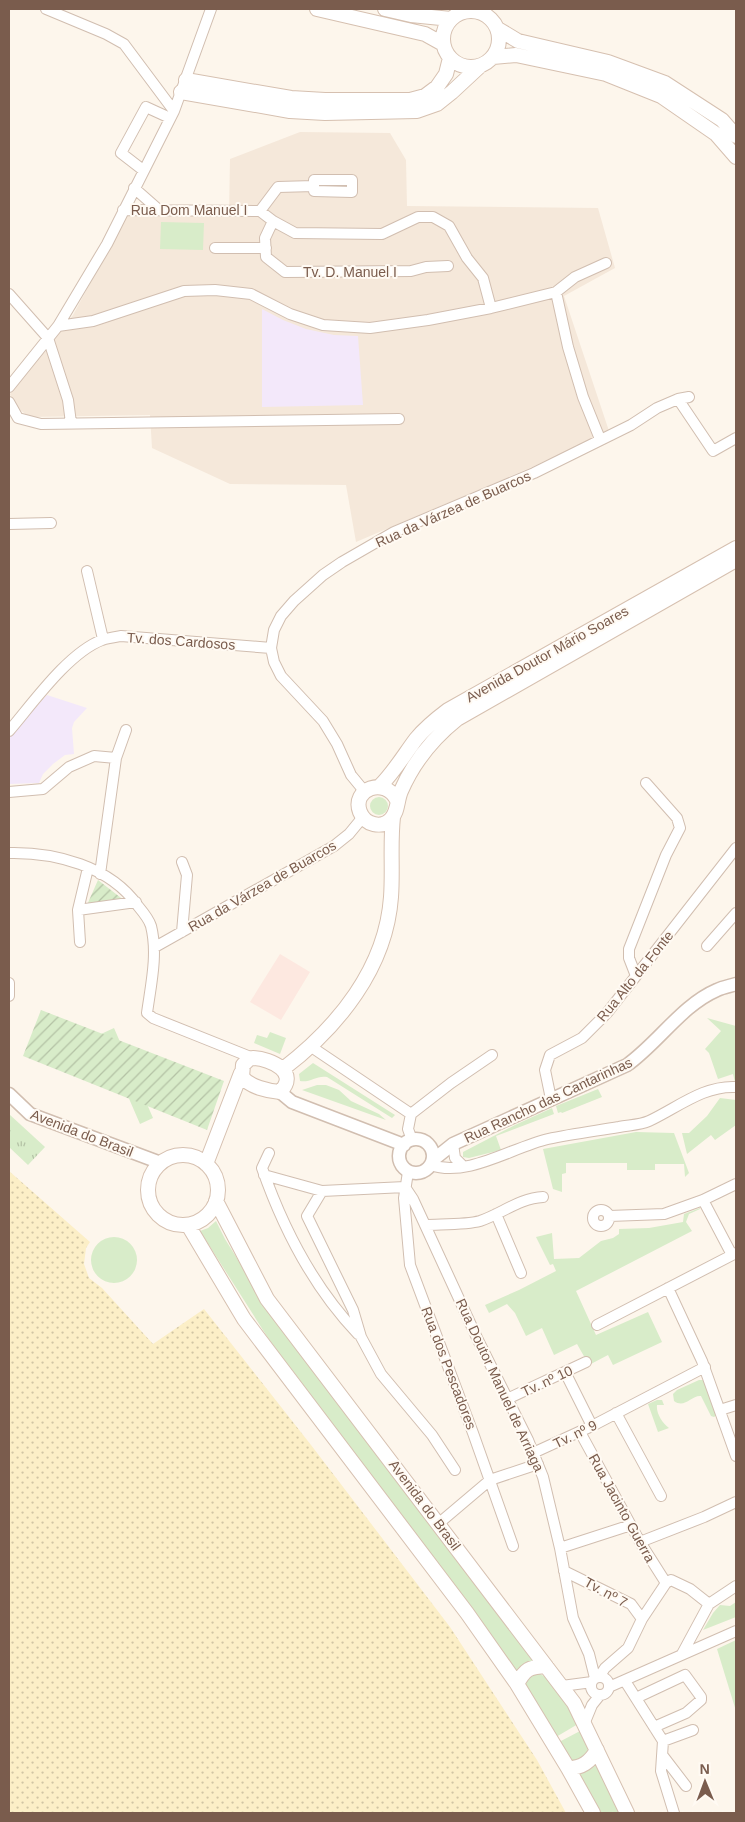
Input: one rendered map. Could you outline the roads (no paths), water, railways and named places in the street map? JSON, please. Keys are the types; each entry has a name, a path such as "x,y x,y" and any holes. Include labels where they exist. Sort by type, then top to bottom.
{"main road":[{"path":"317,9 425,34 444,44"},
{"path":"385,9 411,15 472,11 483,13 494,19 518,41 608,62 665,83 722,120 736,136"},
{"path":"459,13 446,26 443,35 444,44 450,58 458,64 469,67 480,66"},
{"path":"183,86 290,111 325,113 417,111 437,104 493,57 498,48 500,38 494,19"},
{"path":"493,57 516,55 606,74 660,96 716,134 736,157"},
{"path":"183,86 291,98 410,100 425,96 436,87 446,74 450,58"},
{"name":"Avenida Doutor Mário Soares","path":"380,786 398,767 422,733 448,710 736,548"},
{"name":"Avenida Doutor Mário Soares","path":"397,800 408,773 418,758 434,738 457,719 736,560"},
{"path":"368,821 384,824 393,817 396,812 397,800 390,791 380,786 369,788 361,796 359,807 368,821 390,842"},
{"path":"283,1069 338,1018 355,996 368,974 379,949 387,924 391,898 390,842 393,817"},
{"path":"206,1164 243,1064 249,1059 259,1058 283,1069 286,1073 286,1084 280,1092 255,1086 246,1082 241,1073"},
{"path":"232,1098 255,1086"},
{"path":"181,1155 194,1157 206,1164 214,1174 218,1187 216,1200 209,1213 203,1219 188,1225 170,1223 159,1216 152,1206 148,1194 149,1182 154,1171 161,1163 168,1158 181,1155"},
{"name":"Avenida do Brasil","path":"216,1200 267,1299 562,1686 584,1722 627,1813"},
{"path":"188,1225 244,1319 467,1613 518,1684 593,1813"},
{"path":"518,1684 524,1672 534,1666 546,1666"},
{"path":"568,1768 576,1768 592,1760 597,1750"}],"street":[{"path":"46,9 106,34 124,44 172,115"},
{"path":"9,388 58,326 107,244 172,115 210,11"},
{"path":"144,170 121,153 146,107 172,115"},
{"path":"260,211 278,187 314,186"},
{"path":"134,188 159,210"},
{"name":"Rua Dom Manuel I","path":"123,210 260,211 273,221 295,233 382,234 418,217 433,217 449,226 467,258 483,278 491,308"},
{"path":"215,248 266,248 265,238 273,221"},
{"name":"Tv. D. Manuel I","path":"266,248 266,257 285,272 411,271 426,267 448,266"},
{"path":"58,326 93,321 184,291 215,290 251,294 290,314 323,325 370,328 428,320 491,308 556,292 576,277 606,263"},
{"path":"556,292 568,347 583,397 600,439"},
{"path":"9,294 48,338 68,400 71,423"},
{"name":"Rua da Várzea de Buarcos","path":"271,648 274,630 281,616 294,601 323,575 342,562 394,532 534,473 631,425 657,408 689,397"},
{"path":"678,400 713,452 736,438"},
{"path":"9,402 18,418 41,424 399,419"},
{"path":"9,524 51,524"},
{"path":"88,571 103,639"},
{"name":"Tv. dos Cardosos","path":"9,731 82,651 103,639 121,636 271,648"},
{"path":"271,648 274,662 281,676 323,721 337,744 351,775 365,792"},
{"path":"100,874 116,758 126,730"},
{"path":"9,792 43,790 69,767 94,756 116,758"},
{"path":"636,976 629,958 629,948 666,855 680,828 677,818 646,783"},
{"name":"Rua da Várzea de Buarcos","path":"155,947 334,846 368,821"},
{"name":"Rua Alto da Fonte","path":"551,1099 544,1070 550,1056 582,1038 607,1013 736,848"},
{"path":"9,853 33,852 70,860 114,881 136,902 150,923 155,947 148,1013 153,1018 253,1058"},
{"path":"182,862 187,875 182,932"},
{"path":"80,942 78,910 88,868"},
{"path":"78,910 136,902"},
{"path":"707,946 736,913"},
{"path":"9,983 9,996"},
{"name":"Rua Rancho das Cantarinhas","path":"432,1163 453,1144 627,1065 641,1055 696,1002 718,989 736,984"},
{"path":"310,1046 411,1114"},
{"path":"408,1142 411,1114 451,1083 492,1055"},
{"path":"432,1163 445,1168 463,1166 502,1156 546,1139 647,1122 707,1091 723,1086 736,1087"},
{"path":"280,1092 292,1102 408,1142"},
{"name":"Avenida do Brasil","path":"9,1094 30,1114 161,1163"},
{"path":"417,1139 427,1143 432,1151 432,1163 423,1172 408,1172 399,1159 399,1154 408,1142 417,1139"},
{"name":"Rua Rancho das Cantarinhas","path":"427,1143 453,1144"},
{"path":"453,1144 455,1158 463,1166"},
{"path":"269,1153 262,1168 287,1229 304,1260 340,1314 361,1337"},
{"name":"Rua dos Pescadores","path":"408,1172 404,1198 410,1265 513,1546"},
{"path":"264,1175 322,1191 405,1187"},
{"path":"609,1216 664,1214 703,1200 736,1184"},
{"name":"Rua Doutor Manuel de Arriaga","path":"405,1187 413,1199 538,1464 543,1477 560,1548 573,1618 589,1654 595,1679"},
{"path":"322,1191 307,1216 352,1310 361,1337 381,1374 432,1435 455,1470"},
{"path":"425,1225 479,1221 521,1203 543,1197"},
{"path":"597,1325 734,1254 703,1200"},
{"path":"496,1214 521,1273"},
{"path":"668,1288 704,1367 736,1456"},
{"name":"Tv. nº 10","path":"507,1399 586,1362"},
{"name":"Tv. nº 9","path":"533,1454 592,1426 704,1367"},
{"path":"565,1372 592,1426"},
{"path":"720,1410 736,1405"},
{"path":"616,1413 660,1496"},
{"name":"Rua Jacinto Guerra","path":"580,1432 640,1542 666,1583"},
{"path":"438,1524 490,1480 538,1464"},
{"path":"640,1542 704,1517 736,1502"},
{"path":"560,1548 631,1525"},
{"name":"Tv. nº 7","path":"564,1571 631,1604 642,1619"},
{"path":"600,1695 592,1691 595,1679 628,1648 642,1619 666,1583 672,1580 690,1588 709,1604"},
{"path":"682,1654 709,1604 736,1586"},
{"path":"584,1722 592,1705 600,1695 607,1692 609,1687 736,1631"},
{"path":"636,1698 685,1675 701,1697 701,1700 686,1713 654,1727"},
{"path":"562,1686 595,1679 606,1679 609,1687"},
{"path":"625,1681 664,1741 661,1771 674,1813"},
{"path":"664,1741 693,1730"},
{"path":"663,1756 686,1786"}]}
